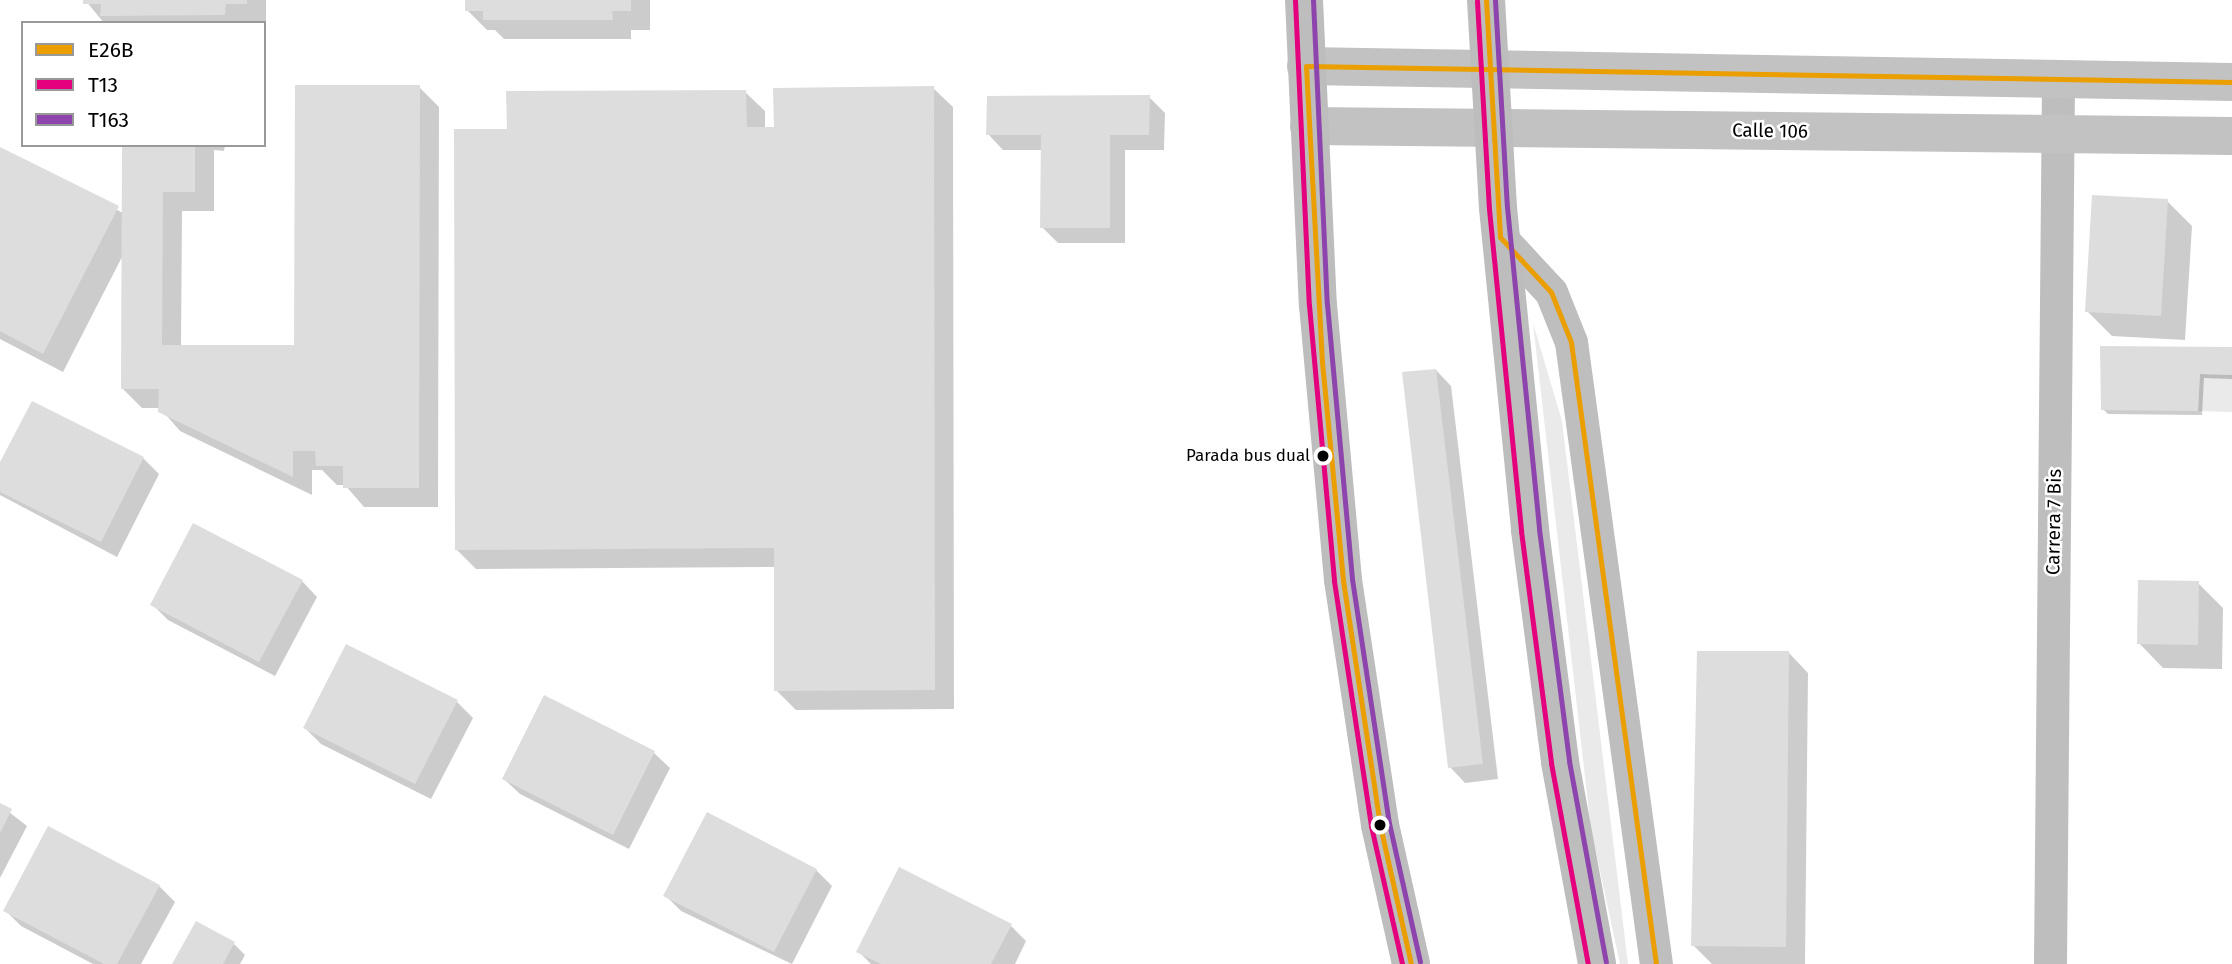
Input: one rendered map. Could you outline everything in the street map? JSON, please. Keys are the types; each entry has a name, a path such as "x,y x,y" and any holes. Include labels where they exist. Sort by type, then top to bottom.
{"main road":[{"path":"1304,0 1320,339 1343,580 1380,825 1411,964"},
{"path":"1486,0 1500,237 1560,762 1597,964"},
{"path":"1306,66 2232,82"},
{"name":"Calle 106","path":"1309,126 2232,136"}],"street":[{"name":"Carrera 7 Bis","path":"2050,964 2058,80"},
{"path":"1500,237 1552,292 1571,342 1656,964"}],"shaded area":[{"path":"1533,323 1562,421 1628,964 1620,964 1591,829"},
{"path":"2200,374 2232,375 2232,412 2198,411"}],"building":[{"path":"83,0 247,0 247,4 226,4 225,15 100,16 101,4 83,4"},
{"path":"465,0 631,0 631,11 612,11 613,20 483,20 483,11 465,11"},
{"path":"295,85 420,85 419,488 343,488 343,466 316,466 315,451 293,451 293,477 158,412 159,389 121,389 122,147 195,147 195,192 163,192 162,345 294,345"},
{"path":"934,86 935,690 774,691 774,548 455,550 454,129 507,129 506,91 746,90 747,127 774,127 773,88"},
{"path":"1150,95 1149,135 1110,135 1110,228 1040,228 1041,135 986,135 987,96"},
{"path":"0,147 119,206 43,354 0,331"},
{"path":"2092,195 2168,199 2161,316 2085,312"},
{"path":"2100,346 2232,347 2232,375 2200,374 2198,411 2101,410"},
{"path":"1436,369 1483,764 1448,768 1402,372"},
{"path":"32,401 144,457 101,542 0,492 0,462"},
{"path":"193,523 303,580 259,662 150,605"},
{"path":"2138,580 2199,581 2198,645 2137,644"},
{"path":"346,644 458,700 415,784 303,728"},
{"path":"1697,651 1789,651 1786,947 1691,946"},
{"path":"544,695 655,751 613,835 502,779"},
{"path":"0,803 12,809 0,833"},
{"path":"707,812 817,869 774,952 663,896"},
{"path":"48,826 160,885 117,964 104,964 3,911"},
{"path":"899,867 1012,924 991,964 881,964 856,952"},
{"path":"196,921 235,942 223,964 172,964"}],"transit line":[{"name":"T13","path":"1295,0 1309,305 1334,581 1371,826 1402,964"},
{"name":"T163","path":"1313,0 1327,304 1352,579 1389,823 1420,962"},
{"name":"E26B","path":"1486,0 1500,237 1551,292 1571,342 1656,964"},
{"name":"T163","path":"1495,0 1507,207 1539,529 1569,761 1606,962"},
{"name":"T13","path":"1477,1 1489,209 1521,531 1551,763 1588,964"},
{"name":"E26B","path":"1411,964 1380,825 1343,580 1322,362 1306,66 2232,82"}],"place":[{"name":"Parada bus dual","path":"1323,456"}]}
